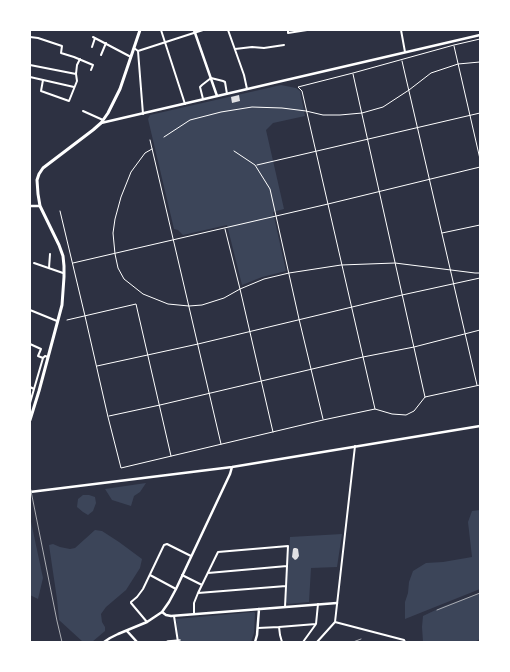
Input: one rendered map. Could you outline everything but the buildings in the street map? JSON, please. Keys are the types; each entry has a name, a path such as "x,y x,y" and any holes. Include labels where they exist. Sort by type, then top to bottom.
{"main road":[{"path":"30,420 62,305 64,292 63,256 59,244 40,206 37,180 43,168 93,130 108,113 116,97 140,30"}],"street":[{"path":"161,30 185,104"},
{"path":"138,51 165,43 195,31 203,30"},
{"path":"228,30 244,75 247,89"},
{"path":"288,30 288,33 308,30"},
{"path":"401,30 405,52"},
{"path":"195,31 216,96"},
{"path":"83,111 102,121 143,114 480,35"},
{"path":"30,37 38,38 62,46 61,53 93,65 91,70"},
{"path":"92,47 94,38 131,57"},
{"path":"101,55 106,43"},
{"path":"235,49 252,47 264,48 284,45"},
{"path":"134,48 138,51 143,114"},
{"path":"43,80 41,91 69,101 77,81 77,65 80,59"},
{"path":"30,65 76,74"},
{"path":"30,77 74,87"},
{"path":"211,78 225,82 227,94"},
{"path":"203,99 200,88 211,78"},
{"path":"30,206 40,206"},
{"path":"49,268 50,254"},
{"path":"34,263 64,273"},
{"path":"30,310 57,320"},
{"path":"30,344 41,349 38,356 43,358 45,356 48,357"},
{"path":"30,403 43,358"},
{"path":"30,387 34,389"},
{"path":"30,492 232,467 480,426"},
{"path":"317,642 335,622 355,446"},
{"path":"104,642 147,622 162,612 176,589 232,467"},
{"path":"147,622 131,603 143,589 164,545 167,544 191,556"},
{"path":"194,614 194,603 218,552 288,546 285,607"},
{"path":"208,573 287,566"},
{"path":"150,575 176,589"},
{"path":"182,575 202,585"},
{"path":"198,593 286,586"},
{"path":"162,612 166,615 174,616 337,603"},
{"path":"303,642 316,624 318,604"},
{"path":"255,642 257,638 259,609"},
{"path":"166,642 178,641 174,616"},
{"path":"335,622 404,640 405,642"},
{"path":"258,628 316,624"},
{"path":"279,627 282,642"},
{"path":"127,630 137,642"}],"lane":[{"path":"375,409 302,91 298,87 454,45 480,40"},
{"path":"454,45 480,159"},
{"path":"402,60 477,386"},
{"path":"164,137 190,120 252,107 282,108 323,115 362,113 383,107 431,73 458,64 480,62"},
{"path":"353,73 425,397"},
{"path":"255,165 480,113"},
{"path":"150,140 221,444"},
{"path":"152,149 146,153 131,172 120,197 113,233 115,254 118,268 124,279 143,294 168,304 189,306 202,305 224,298 240,289 264,279 289,273 342,265 396,263 475,273 480,272"},
{"path":"234,151 255,165 270,189 323,420"},
{"path":"73,263 380,192 480,167"},
{"path":"60,211 121,468 375,409 392,414 406,415 414,411 425,397 480,385"},
{"path":"442,234 480,225"},
{"path":"225,228 273,432"},
{"path":"97,366 480,278"},
{"path":"66,320 136,304 171,456"},
{"path":"108,417 363,357 414,347 480,330"}],"shaded area":[{"path":"281,85 296,88 300,91 305,116 273,123 266,130 284,209 273,212 286,271 262,277 242,285 227,225 183,235 178,230 174,229 148,119 150,115"},
{"path":"146,483 140,492 134,496 131,506 112,500 105,489"},
{"path":"83,495 95,497 96,503 93,511 88,515 77,507 78,499"},
{"path":"480,510 480,589 405,619 405,602 413,571 426,563 443,562 472,557 468,522 472,511"},
{"path":"30,517 43,578 38,599 30,595"},
{"path":"95,530 102,531 142,559 140,568 126,590 106,607 101,614 105,631 92,642 83,642 59,620 49,545 53,544 70,549 75,548"},
{"path":"342,534 337,567 311,568 309,602 288,604 286,602 290,537"},
{"path":"480,593 480,639 474,642 423,642 423,616 444,606"},
{"path":"254,612 254,633 251,642 179,642 176,619"}],"railway":[{"path":"30,486 62,642"},
{"path":"437,610 480,593"},
{"path":"353,642 361,639"}]}
